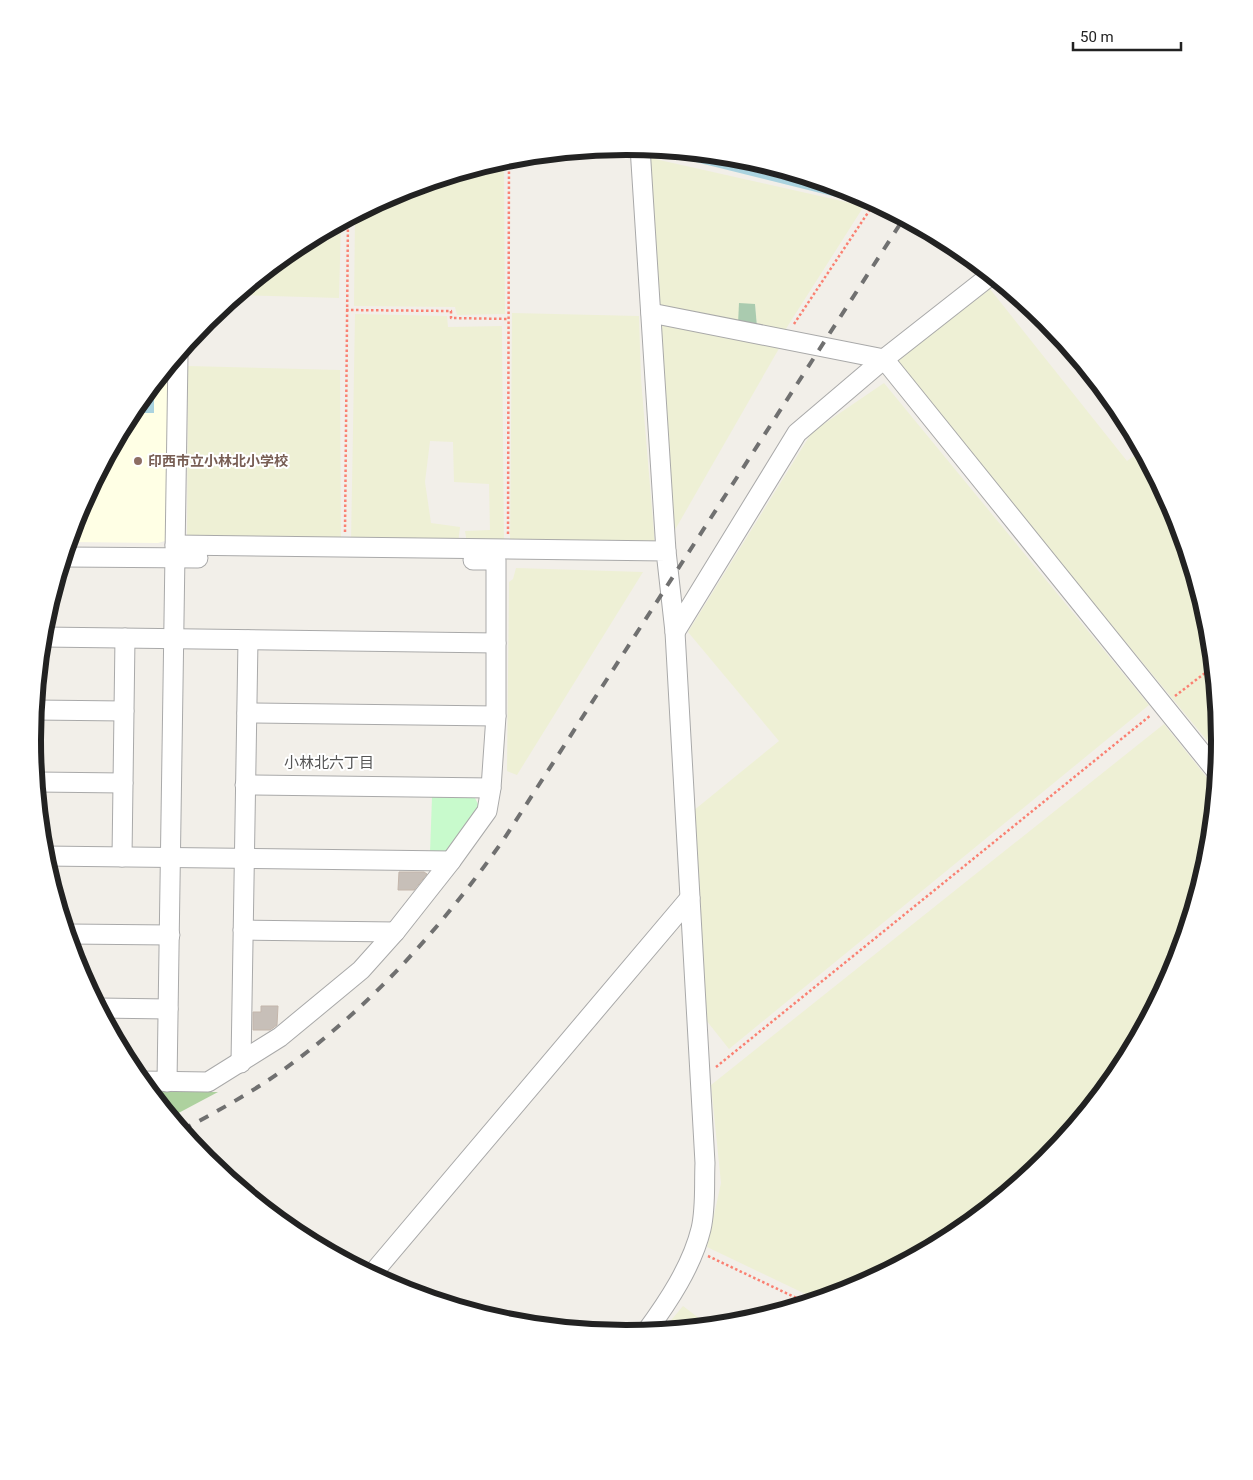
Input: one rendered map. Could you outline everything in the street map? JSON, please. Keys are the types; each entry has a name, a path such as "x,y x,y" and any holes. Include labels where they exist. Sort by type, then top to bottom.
{"street":[{"path":"641,155 666,551 675,632 705,1163 701,1230 674,1290 651,1324"},
{"path":"675,632 797,434 884,359 986,279"},
{"path":"651,313 884,359 1211,764"},
{"path":"167,1082 178,364"},
{"path":"71,557 175,551 345,547 666,551"},
{"path":"152,1082 208,1082 280,1037 360,970 395,932 452,861 487,811 491,788 496,716 496,560 175,551"},
{"path":"50,637 496,643"},
{"path":"122,857 125,638"},
{"path":"241,1063 248,640"},
{"path":"43,710 124,711"},
{"path":"246,713 496,716"},
{"path":"43,782 123,783"},
{"path":"246,785 491,788"},
{"path":"53,856 452,861"},
{"path":"376,1269 690,898"},
{"path":"243,930 395,932"},
{"path":"74,934 170,936"},
{"path":"107,1008 168,1009"}],"path":[{"path":"508,548 509,167"},
{"path":"784,339 871,208"},
{"path":"345,547 348,226"},
{"path":"346,310 451,311 451,318 509,318"},
{"path":"700,1079 1208,671"},
{"path":"693,1249 798,1299"}],"shaded area":[{"path":"646,157 864,206 782,335 757,327 755,304 738,324 653,306"},
{"path":"504,168 505,314 457,315 455,307 354,306 355,222 403,199 438,186"},
{"path":"341,229 339,298 247,295 301,253"},
{"path":"990,289 1127,461 1137,454 1167,516 1181,552 1192,589 1201,626 1207,664 1212,746 894,362"},
{"path":"739,303 755,304 757,327 738,324"},
{"path":"512,313 639,316 641,379 655,545 510,544"},
{"path":"355,314 447,316 448,327 502,326 504,544 467,543 465,531 490,530 489,484 454,482 453,442 430,441 425,482 431,523 460,527 458,543 351,543"},
{"path":"661,320 781,345 672,535 653,324"},
{"path":"188,366 340,370 341,540 187,539"},
{"name":"印西市立小林北小学校","path":"171,373 170,536 165,541 158,543 76,542 102,481 120,447 140,415"},
{"path":"884,383 1149,705 729,1049 706,1020 693,811 779,741 688,632 812,432"},
{"path":"516,568 643,572 517,775 507,771 509,582 513,579"},
{"path":"1164,724 1210,781 1201,854 1181,928 1151,999 1133,1033 1091,1096 1067,1126 1012,1180 952,1227 885,1265 850,1281 809,1296 707,1247 721,1183 711,1085"},
{"path":"683,1306 701,1320 668,1324"}],"green space":[{"path":"473,794 479,806 456,845 448,855 430,853 432,797"},
{"path":"159,1092 218,1092 176,1114"}],"water":[{"path":"154,395 154,413 141,413"}],"building":[{"path":"399,872 424,872 427,874 414,890 398,890"},
{"path":"261,1006 278,1006 277,1025 270,1030 253,1030 253,1012 261,1012"}],"waterway":[{"path":"693,159 842,196"}],"railway":[{"path":"187,1127 258,1087 315,1046 346,1020 403,964 456,903 504,839 901,223"}],"place":[{"name":"印西市立小林北小学校","path":"138,461"}],"district":[{"name":"小林北六丁目","path":"329,763"}]}
